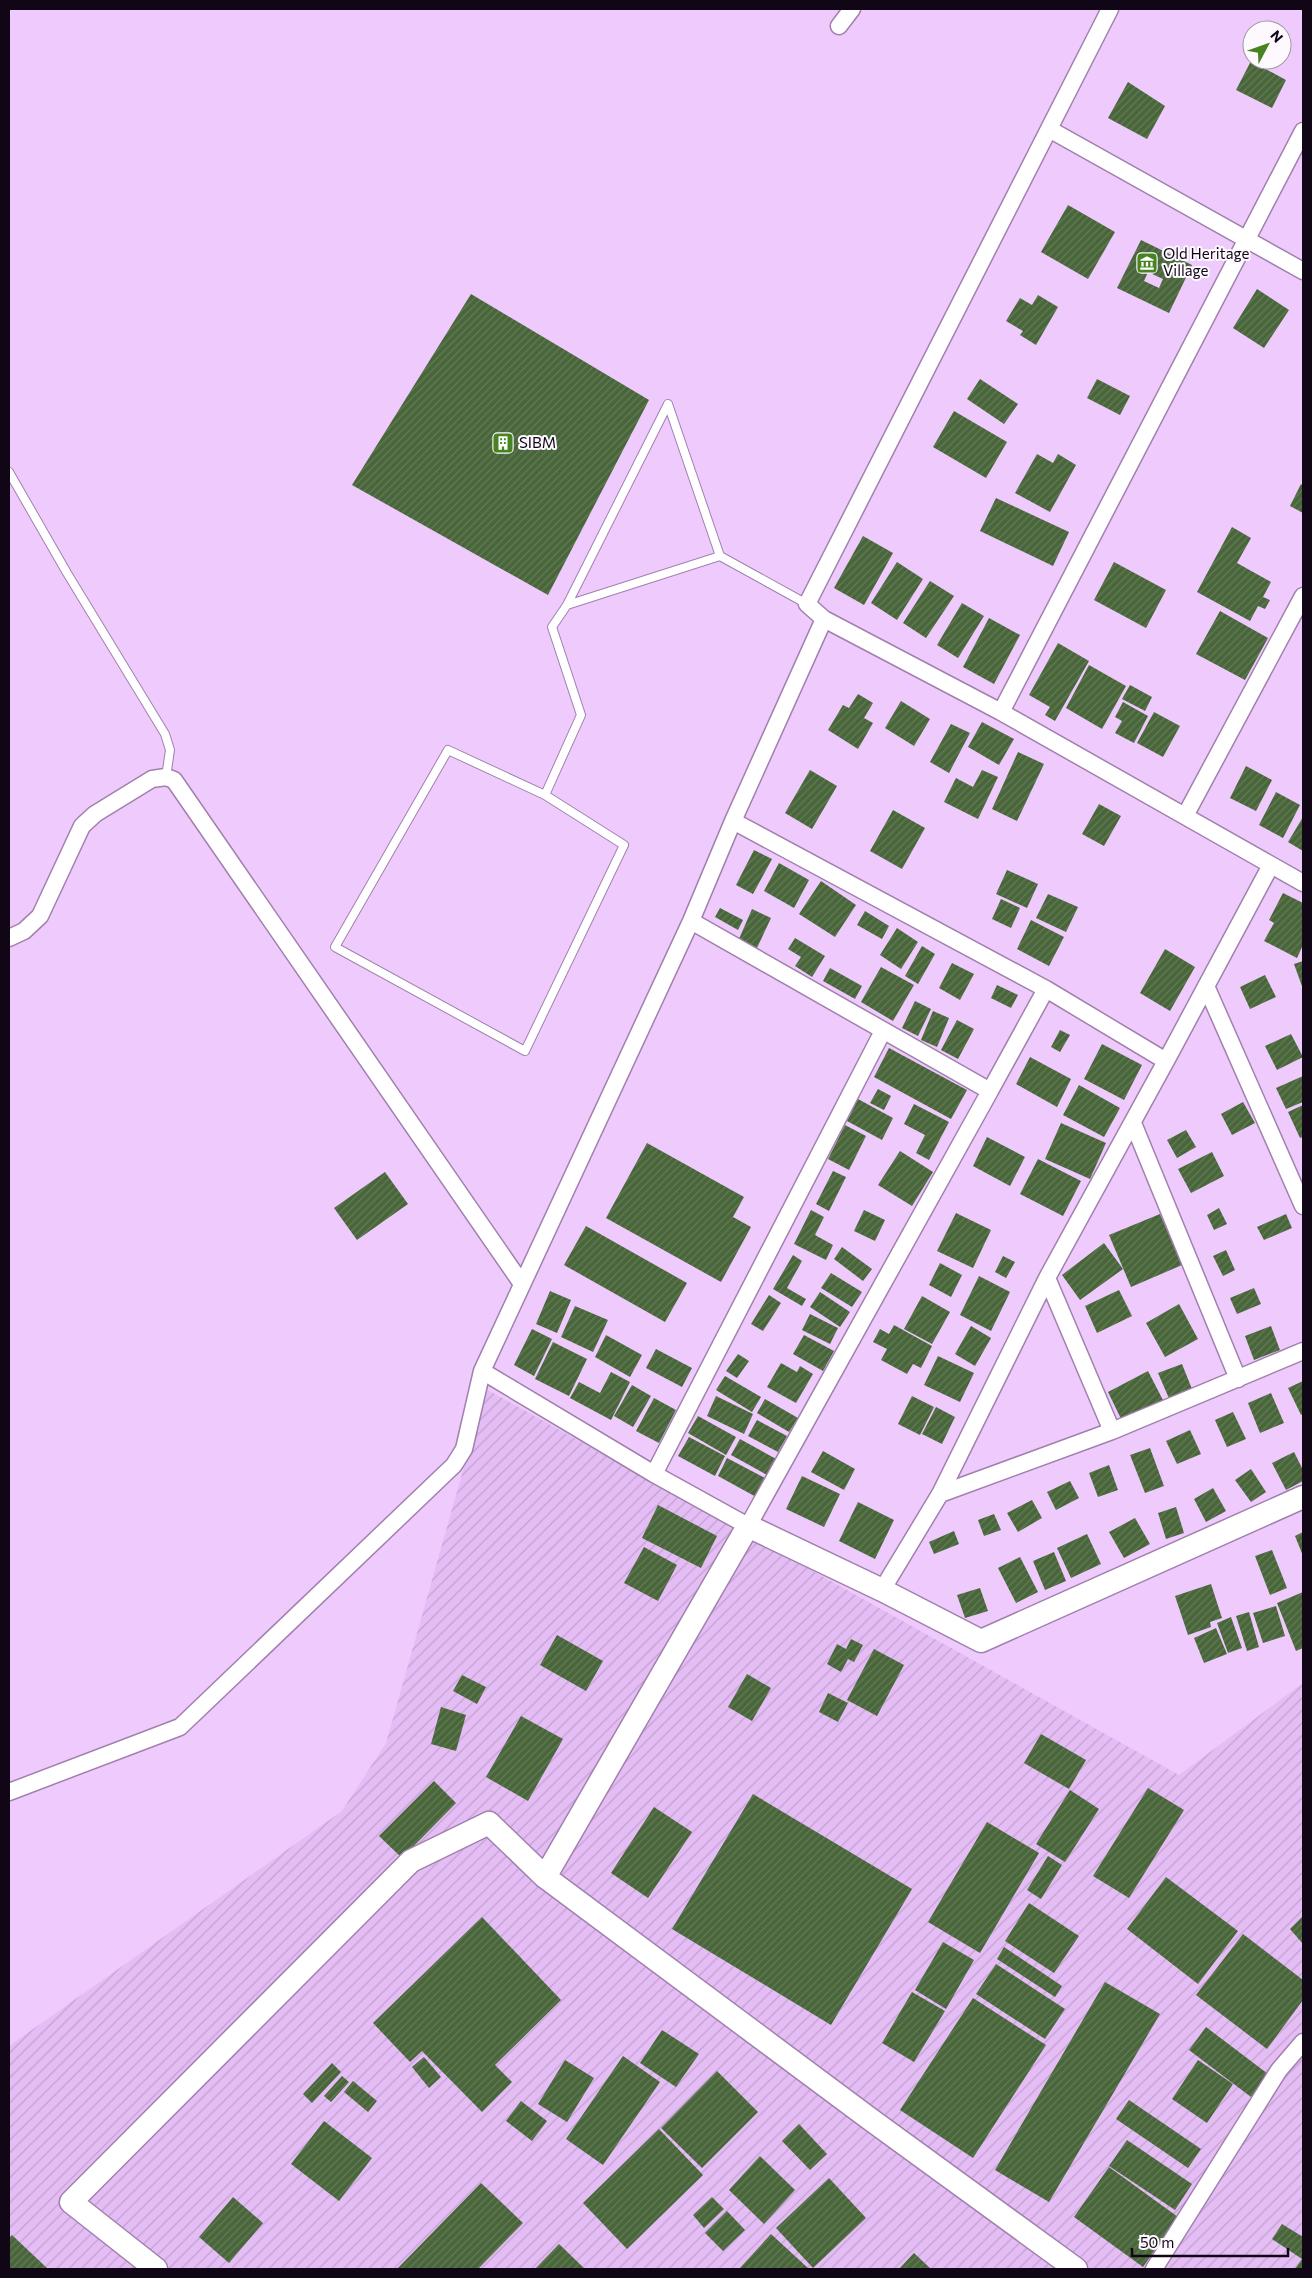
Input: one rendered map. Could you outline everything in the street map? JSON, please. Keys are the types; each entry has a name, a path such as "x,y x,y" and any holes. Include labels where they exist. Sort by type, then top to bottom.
{"street":[{"path":"838,26 852,9"},
{"path":"1110,9 807,604 824,619 1000,712 1303,884"},
{"path":"1049,129 1303,271"},
{"path":"1000,712 1303,131"},
{"path":"1185,816 1303,596"},
{"path":"9,1792 180,1728 454,1465 464,1449 482,1371 691,921 733,821 824,619"},
{"path":"9,938 24,931 40,916 82,826 95,814 152,779 166,777 174,780 522,1284"},
{"path":"733,821 1046,989 1166,1061"},
{"path":"882,1590 940,1494 1047,1278 1133,1123 1271,865"},
{"path":"691,921 990,1091"},
{"path":"1206,986 1303,1206"},
{"path":"545,1877 748,1526 1046,989"},
{"path":"654,1474 883,1031"},
{"path":"1133,1123 1238,1379"},
{"path":"1047,1278 1112,1431"},
{"path":"940,1494 1112,1431 1303,1352"},
{"path":"482,1371 654,1474 748,1526 882,1590 982,1641 1303,1498"},
{"path":"156,2269 71,2202 411,1861 489,1822 545,1877 862,2114 1076,2269"},
{"path":"1154,2269 1279,2070 1303,2042"}],"lane":[{"path":"545,795 581,716 552,627 567,605 668,404 720,556 807,604"},
{"path":"9,472 67,573 166,734 170,750 166,777"},
{"path":"567,605 720,556"},
{"path":"448,750 545,795 624,844 526,1051 335,947 448,750"}],"shaded area":[{"path":"486,1389 1179,1775 1303,1683 1303,2269 9,2269 9,2046 342,1811 386,1743"}],"building":[{"path":"1246,70 1268,70 1286,80 1272,108 1236,90"},
{"path":"1128,82 1165,106 1147,139 1108,118"},
{"path":"1068,205 1115,232 1088,279 1041,252"},
{"path":"1141,240 1192,265 1169,313 1117,288","holes":["1148,272 1163,279 1159,288 1144,281"]},
{"path":"1257,289 1289,310 1264,348 1233,328"},
{"name":"SIBM","path":"471,294 649,400 548,595 352,485"},
{"path":"1038,295 1058,307 1036,345 1020,335 1023,331 1006,321 1020,298 1032,305"},
{"path":"980,379 1018,404 1004,424 967,399"},
{"path":"1097,379 1130,396 1120,415 1087,398"},
{"path":"954,411 1007,442 986,478 933,447"},
{"path":"1037,454 1053,463 1058,454 1076,465 1050,512 1015,493"},
{"path":"1301,484 1303,486 1303,513 1290,506"},
{"path":"996,498 1069,532 1053,566 980,531"},
{"path":"1232,527 1251,538 1237,563 1271,582 1263,597 1270,600 1265,609 1258,606 1250,621 1197,592"},
{"path":"863,536 893,553 864,605 834,588"},
{"path":"897,562 923,579 897,620 871,603"},
{"path":"1114,562 1166,590 1146,628 1094,600"},
{"path":"930,581 954,596 926,638 903,623"},
{"path":"962,603 984,616 958,658 937,645"},
{"path":"1220,611 1268,638 1245,680 1196,654"},
{"path":"989,618 1020,635 994,684 963,667"},
{"path":"1058,643 1089,661 1055,721 1045,715 1050,707 1029,695"},
{"path":"1089,665 1126,686 1102,729 1066,708"},
{"path":"1130,685 1152,697 1145,711 1122,699"},
{"path":"858,694 873,703 864,718 873,723 858,749 828,730 843,705 849,708"},
{"path":"901,701 930,719 914,746 885,728"},
{"path":"1123,702 1148,716 1134,743 1115,733 1122,721 1115,717"},
{"path":"1154,712 1180,726 1163,757 1137,743"},
{"path":"982,722 1014,739 999,765 968,747"},
{"path":"951,724 970,733 949,773 930,762"},
{"path":"1018,752 1044,764 1017,821 992,809"},
{"path":"1246,766 1272,780 1256,811 1230,798"},
{"path":"810,770 837,786 812,829 785,813"},
{"path":"982,770 998,777 978,819 944,802 956,778 973,787"},
{"path":"1276,792 1300,805 1283,838 1259,825"},
{"path":"1099,804 1121,816 1104,846 1082,834"},
{"path":"893,810 925,828 902,869 870,851"},
{"path":"1303,817 1303,851 1288,842"},
{"path":"754,850 772,859 753,894 736,885"},
{"path":"779,863 809,880 794,908 764,891"},
{"path":"1007,870 1038,884 1027,908 996,894"},
{"path":"821,881 856,905 835,937 799,914"},
{"path":"1283,893 1303,903 1303,945 1297,958 1264,941 1274,923 1269,920"},
{"path":"1048,894 1078,907 1066,932 1036,918"},
{"path":"1001,899 1020,908 1011,928 992,919"},
{"path":"720,908 743,920 738,930 715,917"},
{"path":"752,909 771,918 757,948 739,939"},
{"path":"865,911 889,926 882,939 857,925"},
{"path":"1031,920 1064,937 1049,966 1017,949"},
{"path":"897,928 918,942 901,969 880,955"},
{"path":"795,938 825,956 812,977 795,966 801,957 788,949"},
{"path":"922,946 935,954 918,984 905,976"},
{"path":"1165,949 1195,967 1170,1011 1140,993"},
{"path":"1303,961 1303,989 1294,964"},
{"path":"952,963 974,974 960,1000 939,988"},
{"path":"881,967 914,985 893,1021 861,1002"},
{"path":"830,968 862,986 855,999 823,981"},
{"path":"1265,975 1276,997 1250,1009 1240,987"},
{"path":"997,985 1018,995 1011,1008 991,998"},
{"path":"915,1001 931,1009 918,1036 902,1028"},
{"path":"933,1011 949,1018 937,1047 921,1040"},
{"path":"957,1020 974,1029 958,1059 941,1050"},
{"path":"1060,1030 1070,1035 1060,1052 1051,1047"},
{"path":"1291,1034 1303,1057 1277,1070 1265,1046"},
{"path":"1102,1044 1142,1065 1124,1100 1084,1079"},
{"path":"889,1048 967,1090 951,1119 874,1077"},
{"path":"1030,1057 1071,1079 1057,1107 1016,1084"},
{"path":"1303,1076 1303,1102 1286,1109 1276,1088"},
{"path":"1079,1085 1120,1108 1104,1137 1063,1115"},
{"path":"878,1089 891,1096 884,1110 870,1103"},
{"path":"858,1099 893,1118 882,1140 847,1121"},
{"path":"1243,1102 1255,1123 1232,1135 1221,1114"},
{"path":"914,1104 949,1122 929,1160 916,1153 925,1135 904,1124"},
{"path":"1303,1105 1303,1137 1300,1138 1288,1112"},
{"path":"1061,1123 1106,1143 1090,1179 1045,1159"},
{"path":"845,1125 866,1136 849,1170 828,1159"},
{"path":"1186,1130 1196,1147 1177,1158 1167,1140"},
{"path":"987,1137 1025,1157 1010,1186 973,1166"},
{"path":"647,1143 744,1197 733,1217 751,1227 721,1282 606,1218"},
{"path":"900,1151 933,1172 912,1206 878,1185"},
{"path":"1212,1152 1224,1176 1191,1193 1178,1169"},
{"path":"1038,1159 1081,1181 1063,1216 1020,1194"},
{"path":"833,1171 846,1177 829,1211 816,1204"},
{"path":"385,1172 408,1204 357,1240 334,1208"},
{"path":"1219,1208 1227,1224 1214,1230 1207,1215"},
{"path":"811,1210 824,1217 815,1235 833,1245 826,1260 794,1244"},
{"path":"864,1210 885,1220 875,1241 854,1231"},
{"path":"956,1213 991,1230 973,1268 937,1251"},
{"path":"1160,1214 1182,1265 1131,1287 1109,1235"},
{"path":"1286,1214 1292,1228 1264,1240 1257,1227"},
{"path":"586,1226 687,1283 665,1322 564,1265"},
{"path":"1104,1243 1123,1269 1080,1300 1062,1275"},
{"path":"842,1247 872,1269 863,1281 834,1259"},
{"path":"1226,1250 1235,1270 1223,1276 1213,1256"},
{"path":"793,1255 802,1261 787,1288 806,1299 802,1306 773,1289"},
{"path":"1003,1256 1015,1262 1006,1278 995,1272"},
{"path":"940,1263 962,1275 951,1297 929,1285"},
{"path":"831,1273 862,1292 852,1307 821,1288"},
{"path":"979,1276 1010,1292 991,1331 960,1315"},
{"path":"1254,1288 1261,1304 1237,1314 1230,1298"},
{"path":"1119,1290 1132,1316 1097,1333 1085,1306"},
{"path":"550,1291 571,1300 557,1333 536,1324"},
{"path":"820,1292 850,1312 840,1327 810,1307"},
{"path":"769,1295 781,1303 763,1331 751,1324"},
{"path":"922,1296 950,1312 932,1344 904,1329"},
{"path":"1179,1304 1198,1339 1165,1357 1146,1323"},
{"path":"575,1306 608,1320 593,1352 561,1337"},
{"path":"810,1314 838,1328 830,1344 802,1330"},
{"path":"894,1325 932,1346 921,1368 913,1364 907,1374 881,1360 887,1349 873,1342 880,1329 889,1334"},
{"path":"971,1326 991,1338 975,1366 955,1354"},
{"path":"1271,1326 1280,1350 1254,1360 1245,1336"},
{"path":"532,1329 552,1339 534,1376 514,1365"},
{"path":"606,1335 642,1355 630,1377 595,1357"},
{"path":"804,1335 834,1351 823,1371 793,1354"},
{"path":"553,1342 587,1359 569,1396 535,1379"},
{"path":"656,1349 692,1368 682,1387 646,1368"},
{"path":"738,1354 749,1361 737,1378 726,1371"},
{"path":"938,1356 974,1373 960,1402 924,1385"},
{"path":"781,1363 797,1372 800,1366 813,1374 796,1403 767,1387"},
{"path":"1182,1364 1194,1394 1171,1403 1158,1373"},
{"path":"1148,1371 1165,1404 1124,1425 1108,1392"},
{"path":"611,1372 630,1382 611,1420 570,1398 579,1382 600,1393"},
{"path":"725,1376 761,1397 752,1412 716,1390"},
{"path":"1303,1381 1303,1414 1301,1415 1288,1388"},
{"path":"632,1385 651,1396 633,1427 614,1416"},
{"path":"1271,1393 1284,1423 1260,1433 1248,1403"},
{"path":"716,1396 753,1414 744,1434 707,1416"},
{"path":"912,1396 934,1407 920,1435 898,1424"},
{"path":"654,1398 676,1410 659,1443 636,1431"},
{"path":"765,1399 798,1418 789,1432 757,1413"},
{"path":"936,1407 955,1417 942,1444 922,1434"},
{"path":"1233,1412 1246,1439 1227,1447 1215,1420"},
{"path":"698,1416 736,1437 726,1455 688,1433"},
{"path":"757,1420 787,1436 778,1452 748,1436"},
{"path":"1190,1430 1201,1454 1177,1464 1166,1441"},
{"path":"689,1437 725,1456 715,1476 678,1456"},
{"path":"740,1439 778,1460 769,1476 731,1455"},
{"path":"1150,1448 1164,1486 1145,1493 1130,1455"},
{"path":"823,1451 855,1469 844,1490 811,1472"},
{"path":"1294,1452 1303,1470 1303,1481 1286,1490 1272,1463"},
{"path":"727,1458 767,1479 758,1498 718,1476"},
{"path":"1109,1465 1118,1490 1098,1497 1089,1473"},
{"path":"1251,1469 1266,1492 1251,1502 1235,1480"},
{"path":"802,1476 840,1494 824,1527 786,1509"},
{"path":"1070,1481 1079,1498 1056,1510 1047,1492"},
{"path":"1213,1488 1226,1511 1206,1522 1194,1499"},
{"path":"1032,1500 1042,1518 1018,1532 1007,1513"},
{"path":"858,1502 894,1520 875,1559 839,1541"},
{"path":"658,1505 717,1536 701,1568 642,1538"},
{"path":"1176,1507 1184,1533 1166,1539 1158,1513"},
{"path":"994,1514 1001,1530 984,1536 978,1520"},
{"path":"1135,1518 1150,1544 1124,1558 1109,1532"},
{"path":"954,1531 959,1544 934,1554 929,1542"},
{"path":"1303,1532 1303,1556 1295,1536"},
{"path":"1087,1534 1101,1564 1071,1578 1057,1548"},
{"path":"644,1547 677,1565 658,1601 624,1583"},
{"path":"1272,1550 1287,1588 1270,1595 1255,1556"},
{"path":"1054,1552 1066,1581 1045,1590 1033,1561"},
{"path":"1020,1557 1038,1592 1016,1603 998,1568"},
{"path":"1211,1584 1222,1618 1210,1622 1211,1627 1188,1635 1175,1596"},
{"path":"980,1588 988,1611 965,1618 957,1595"},
{"path":"1303,1592 1303,1648 1296,1651 1277,1603"},
{"path":"1276,1606 1285,1636 1263,1643 1253,1613"},
{"path":"1249,1612 1259,1647 1247,1651 1236,1616"},
{"path":"1231,1617 1242,1648 1228,1653 1217,1623"},
{"path":"1216,1628 1227,1654 1204,1663 1194,1638"},
{"path":"557,1635 603,1661 586,1691 540,1665"},
{"path":"851,1639 863,1645 854,1662 848,1659 841,1672 827,1664 837,1644 846,1649"},
{"path":"874,1649 904,1665 877,1716 847,1700"},
{"path":"747,1674 771,1688 752,1721 728,1707"},
{"path":"462,1675 486,1687 477,1704 453,1691"},
{"path":"828,1693 848,1703 838,1722 819,1712"},
{"path":"441,1707 466,1715 456,1751 431,1744"},
{"path":"521,1716 563,1739 528,1801 486,1777"},
{"path":"1041,1734 1086,1760 1069,1789 1024,1763"},
{"path":"434,1781 456,1803 402,1858 379,1836"},
{"path":"1148,1788 1184,1810 1129,1898 1093,1876"},
{"path":"1070,1790 1099,1809 1065,1862 1036,1844"},
{"path":"753,1794 912,1889 831,2025 672,1929"},
{"path":"654,1807 692,1832 648,1898 611,1873"},
{"path":"987,1822 1039,1853 980,1953 928,1922"},
{"path":"1048,1856 1062,1865 1041,1899 1027,1890"},
{"path":"1166,1877 1238,1931 1198,1984 1127,1929"},
{"path":"1029,1903 1079,1936 1054,1973 1005,1941"},
{"path":"1303,1916 1303,1944 1290,1929"},
{"path":"482,1917 561,2000 495,2065 512,2082 482,2112 422,2051 410,2062 373,2023"},
{"path":"1243,1934 1303,1980 1303,2000 1267,2049 1196,1995"},
{"path":"943,1942 974,1960 946,2009 915,1990"},
{"path":"1004,1947 1062,1986 1055,1997 997,1959"},
{"path":"996,1964 1065,2009 1045,2039 976,1994"},
{"path":"1105,1982 1160,2014 1049,2202 995,2170"},
{"path":"912,1992 945,2011 914,2062 882,2043"},
{"path":"973,1998 1046,2045 973,2158 900,2110"},
{"path":"1206,2027 1268,2074 1251,2097 1189,2050"},
{"path":"662,2030 699,2054 676,2087 640,2063"},
{"path":"623,2056 660,2082 603,2165 566,2139"},
{"path":"424,2057 441,2077 429,2088 412,2067"},
{"path":"565,2060 594,2078 567,2122 538,2104"},
{"path":"1198,2060 1233,2084 1207,2123 1172,2099"},
{"path":"332,2063 341,2072 312,2103 303,2094"},
{"path":"717,2071 758,2112 702,2168 661,2128"},
{"path":"342,2076 349,2082 331,2102 324,2096"},
{"path":"353,2081 377,2101 368,2112 344,2092"},
{"path":"1129,2100 1201,2149 1188,2168 1116,2119"},
{"path":"521,2101 547,2121 532,2141 506,2121"},
{"path":"324,2121 372,2158 339,2201 291,2164"},
{"path":"799,2124 827,2154 810,2170 782,2141"},
{"path":"659,2129 703,2175 627,2249 583,2203"},
{"path":"1127,2140 1192,2184 1175,2210 1109,2166"},
{"path":"760,2156 795,2190 764,2224 729,2190"},
{"path":"1109,2167 1178,2217 1143,2267 1074,2217"},
{"path":"829,2178 866,2218 813,2268 776,2228"},
{"path":"481,2183 523,2223 478,2269 397,2269"},
{"path":"233,2197 263,2223 229,2263 199,2237"},
{"path":"712,2197 724,2209 704,2228 693,2215"},
{"path":"727,2211 745,2230 723,2251 705,2233"},
{"path":"1282,2224 1303,2237 1303,2269 1295,2269 1302,2259 1272,2239"},
{"path":"771,2234 809,2269 739,2269"},
{"path":"12,2235 48,2269 9,2269 9,2238"},
{"path":"559,2244 585,2269 535,2269"},
{"path":"914,2253 931,2269 899,2269"}],"place":[{"name":"Old Heritage Village","path":"1147,263"},
{"name":"SIBM","path":"503,443"}]}
